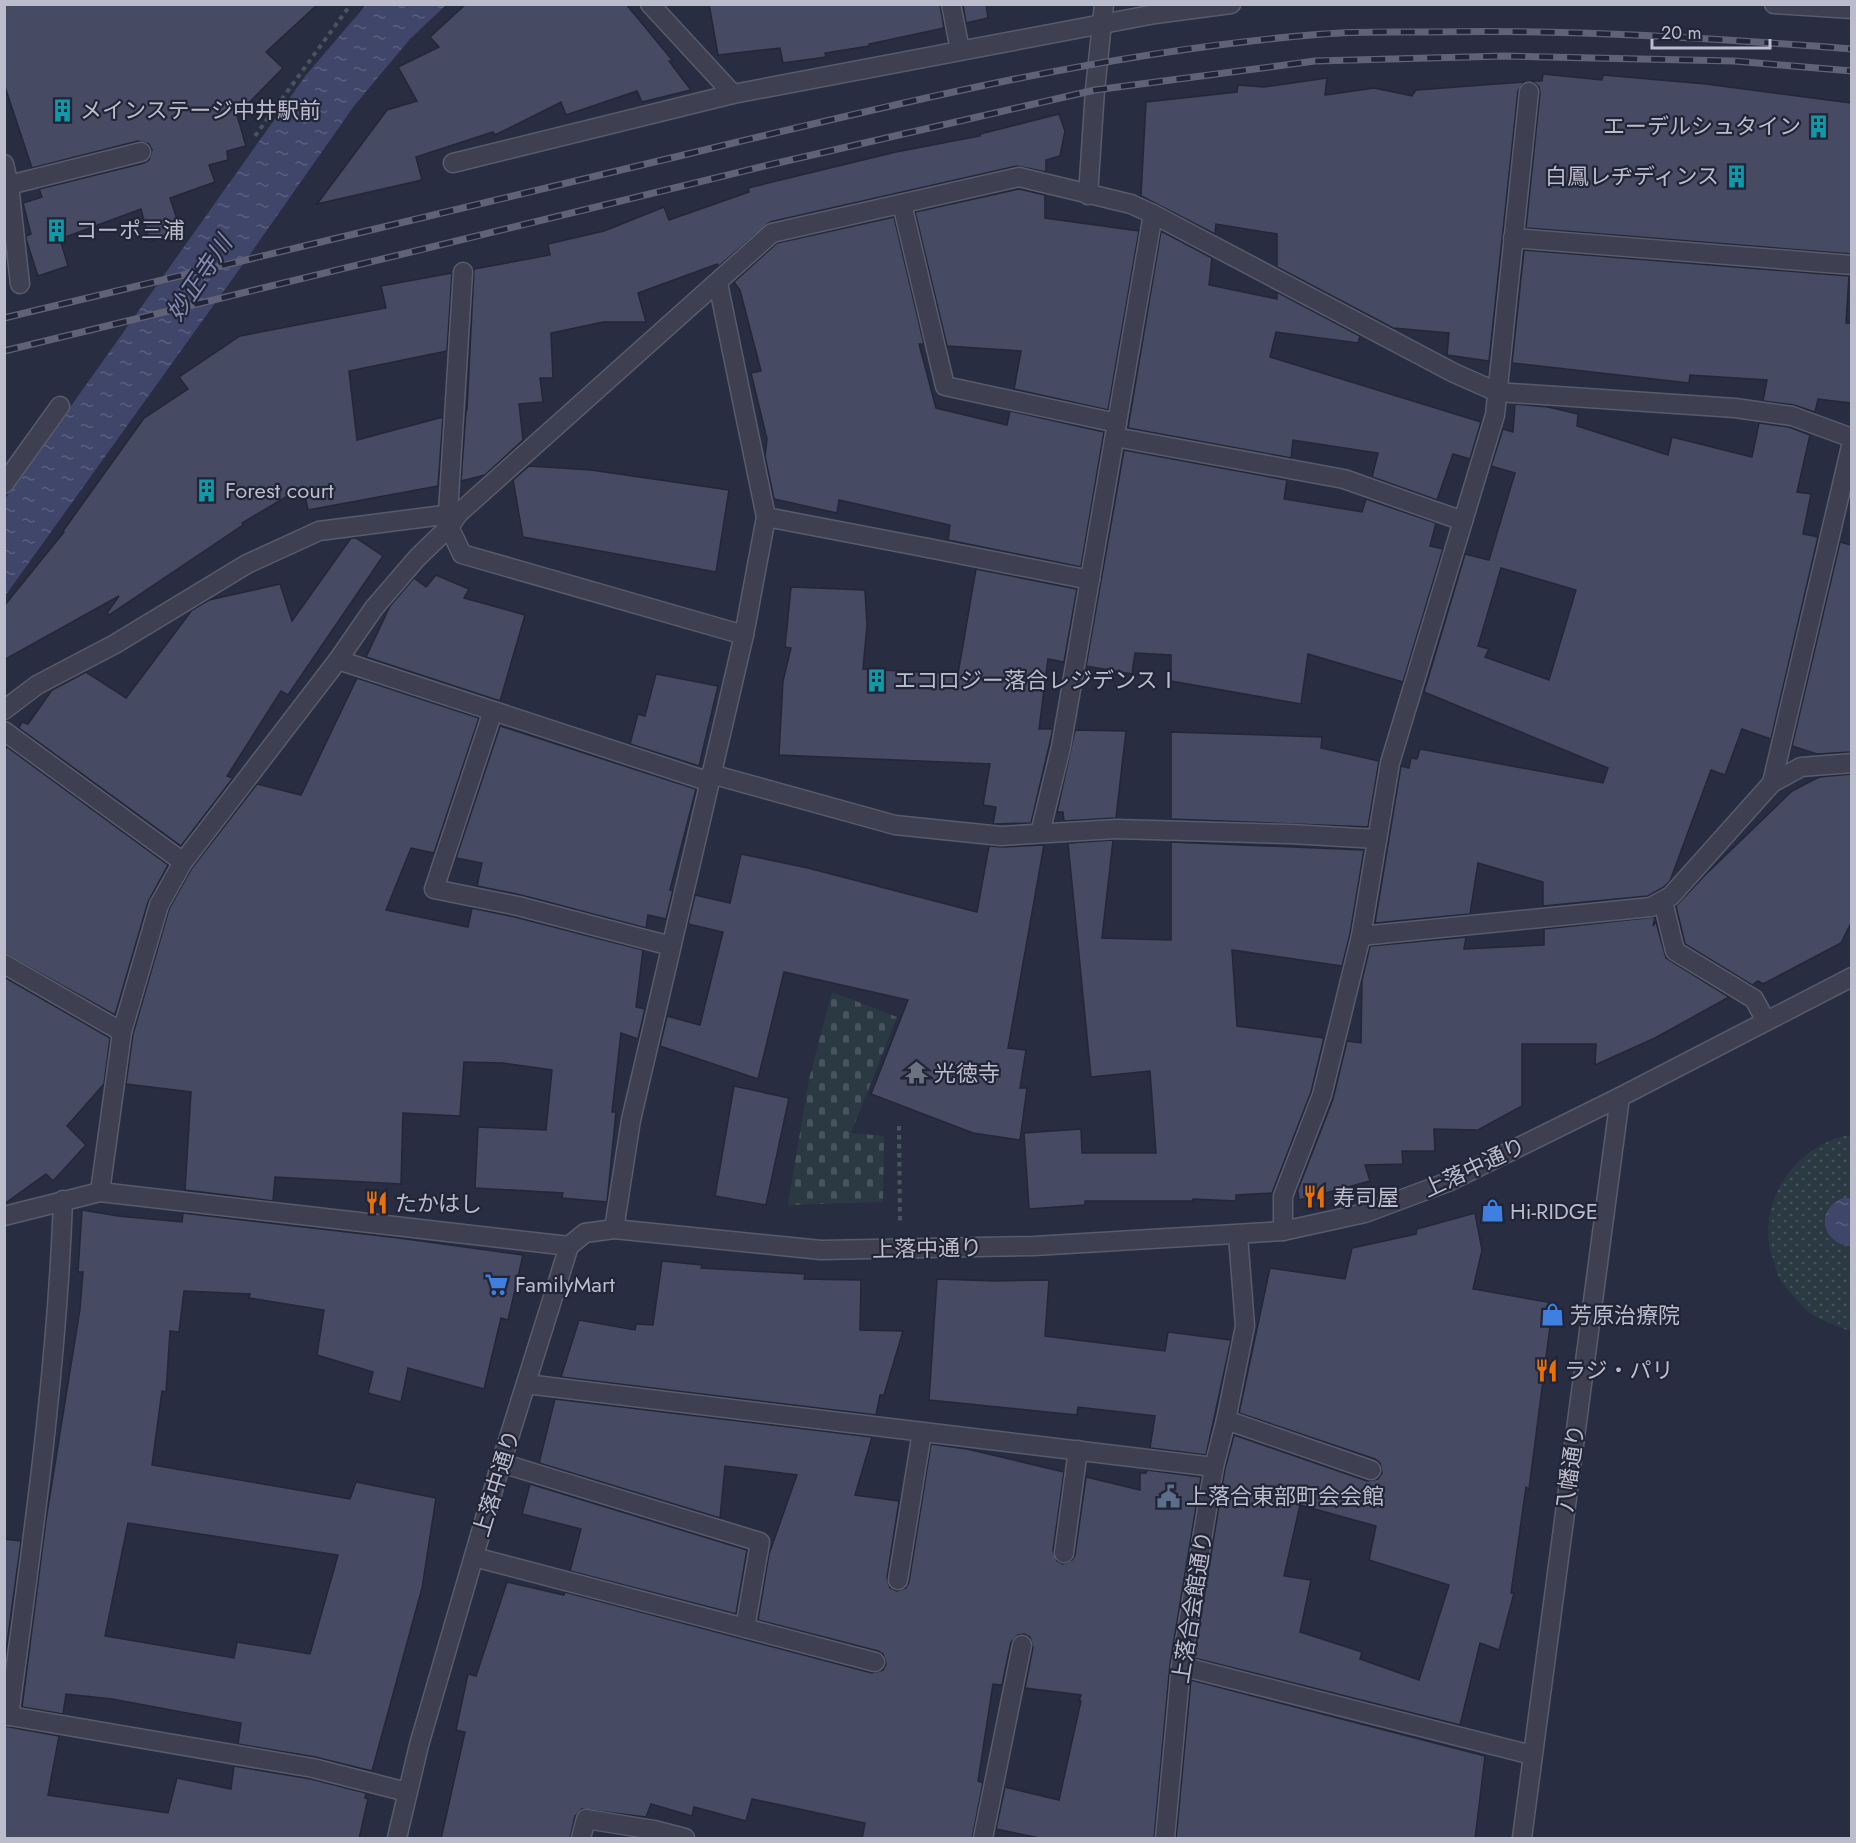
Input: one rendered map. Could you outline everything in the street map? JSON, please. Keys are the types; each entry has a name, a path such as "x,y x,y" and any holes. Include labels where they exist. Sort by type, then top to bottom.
{"street":[{"path":"650,4 733,94"},
{"path":"951,4 960,50"},
{"path":"1088,195 1104,4"},
{"path":"453,163 733,94 1155,14 1231,4"},
{"path":"1774,4 1851,9"},
{"path":"1283,1231 1283,1196 1322,1095 1361,936 1390,763 1495,415 1528,92"},
{"path":"9,185 141,153"},
{"path":"4,164 9,185 20,284"},
{"path":"100,1192 122,1032 159,905 183,862 338,660 374,608 452,518 772,233 1019,177 1131,204 1454,373 1497,392 1735,408 1792,416 1851,438"},
{"path":"902,204 945,386 1116,430 1344,479 1463,521"},
{"path":"1040,833 1061,747 1153,214"},
{"path":"1514,238 1851,265"},
{"path":"463,272 452,518 462,554 744,635"},
{"path":"614,1229 632,1120 744,635 766,517 718,283"},
{"path":"4,484 60,406"},
{"path":"1772,783 1851,442"},
{"path":"4,453 23,458"},
{"path":"766,517 1090,580"},
{"path":"4,710 37,685 115,644 247,564 319,531 452,518"},
{"path":"338,660 710,778 895,825 1001,836 1116,829 1377,839"},
{"path":"493,711 434,889 518,906 671,946"},
{"path":"4,731 183,862"},
{"path":"1361,936 1652,907 1671,896 1772,783 1801,766 1851,763"},
{"path":"1663,901 1675,951 1754,999 1766,1021"},
{"path":"4,964 122,1032"},
{"name":"上落中通り","path":"397,1839 407,1792 501,1463 570,1246 585,1233 614,1229 821,1250 1034,1246 1283,1231 1365,1213 1448,1182 1620,1097 1851,977"},
{"name":"八幡通り","path":"1522,1839 1620,1097"},
{"path":"4,1216 100,1192 570,1246"},
{"path":"63,1200 61,1275 46,1437 7,1715 313,1768 407,1792"},
{"name":"上落合会館通り","path":"1165,1839 1181,1666 1214,1467 1245,1326 1238,1234"},
{"path":"526,1384 1214,1467"},
{"path":"1226,1420 1371,1470"},
{"path":"898,1580 921,1432"},
{"path":"1064,1553 1078,1450"},
{"path":"501,1463 760,1542 745,1628"},
{"path":"474,1557 875,1662"},
{"path":"983,1839 1022,1645"},
{"path":"1181,1666 1532,1755"},
{"path":"581,1839 586,1819 654,1830 685,1839"}],"path":[{"path":"255,136 351,4"},
{"path":"899,1126 901,1248"}],"green space":[{"path":"832,992 897,1017 851,1133 884,1136 883,1202 788,1205 809,1079"},
{"path":"1851,1135 1851,1330 1847,1330 1812,1315 1784,1285 1778,1276 1773,1259 1769,1238 1769,1218 1784,1180 1797,1164 1813,1150 1831,1140"}],"water":[{"name":"妙正寺川","path":"366,5 446,5 410,39 354,106 5,596 5,499 306,75"},
{"path":"1843,1198 1851,1198 1850,1246 1840,1244 1833,1239 1825,1225 1828,1210"}],"building":[{"path":"4,4 318,4 266,52 283,68 237,115 246,146 227,151 228,160 209,165 215,182 170,198 180,228 150,242 141,209 60,239 68,266 38,276 26,239 26,236 31,234 23,203 42,197 39,189 144,163 149,160 152,150 149,144 138,141 32,168 4,84"},
{"path":"466,4 626,4 673,61 669,61 691,90 642,102 637,91 566,115 561,102 495,135 493,132 416,157 422,180 317,204 387,110 417,101 398,67 439,47 430,37"},
{"path":"709,4 940,4 944,28 869,44 869,46 825,53 826,57 783,63 780,48 718,55"},
{"path":"963,4 986,4 988,18 966,23"},
{"path":"1543,74 1602,80 1603,75 1706,84 1851,103 1851,254 1526,228 1540,93 1539,87 1532,81 1542,81"},
{"path":"1327,78 1325,95 1374,88 1412,96 1416,90 1524,82 1518,91 1489,361 1447,355 1449,333 1393,328 1277,267 1277,234 1216,224 1215,234 1141,196 1146,102 1237,92 1238,85 1264,87"},
{"path":"1059,114 1065,131 1060,156 1046,160 1046,172 1017,166 770,222 719,266 717,264 638,293 646,322 603,322 551,333 553,378 540,378 543,402 519,404 523,440 485,475 461,481 474,269 550,255 548,244 604,231 664,207 669,220 749,192 748,188 896,152 980,136 980,134"},
{"path":"1019,189 1045,195 1045,218 1139,231 1108,410 1014,389 1021,351 947,346 915,212"},
{"path":"894,217 924,344 919,344 936,408 1007,425 1010,411 1104,432 1081,567 948,540 950,525 839,500 837,513 774,499 765,456 767,439 751,373 761,371 740,290 734,282 777,243"},
{"path":"1161,231 1212,258 1209,285 1277,299 1277,292 1360,336 1358,343 1276,332 1270,357 1481,422 1470,459 1453,454 1437,500 1372,477 1378,453 1293,440 1291,458 1128,428"},
{"path":"1524,250 1849,276 1846,323 1851,323 1851,403 1818,399 1815,412 1794,405 1763,401 1767,380 1690,375 1689,383 1512,363"},
{"path":"452,273 447,351 349,371 357,440 443,417 438,486 308,510 303,487 242,523 243,525 109,615 107,613 119,596 4,660 4,606 64,532 144,418 188,389 179,377 240,336 386,308 381,286"},
{"path":"1515,404 1548,407 1578,414 1577,426 1668,455 1672,437 1752,457 1759,423 1789,427 1810,435 1797,492 1811,494 1803,534 1818,537 1771,739 1742,729 1725,775 1711,770 1670,881 1648,896 1543,906 1543,882 1478,863 1470,914 1375,923 1401,766 1409,768 1411,758 1417,759 1420,749 1603,783 1608,768 1424,692 1465,554 1489,560 1515,473 1491,466 1503,429 1513,432","holes":["1501,568 1576,590 1549,680 1485,657 1489,649 1478,646"]},
{"path":"1124,450 1287,480 1284,499 1362,512 1366,499 1436,523 1430,546 1443,549 1403,682 1308,654 1301,704 1171,681 1171,655 1135,653 1132,674 1086,666"},
{"path":"529,466 591,470 729,490 716,572 523,537 513,480"},
{"path":"351,538 356,538 383,556 288,695 281,691 227,776 233,778 181,846 19,728 22,722 28,724 52,690 86,672 126,698 192,610 209,600 280,584 292,621"},
{"path":"1840,542 1851,545 1851,752 1817,754 1792,746"},
{"path":"976,569 1077,589 1064,662 1048,659 1039,729 1053,729 1031,823 993,824 996,807 983,805 990,764 779,755 783,681 791,648 785,647 791,587 865,590 867,625 863,669 958,674"},
{"path":"436,575 469,589 464,598 525,615 500,701 366,657 390,606 414,578 426,587"},
{"path":"656,674 718,686 699,766 630,744 638,714 645,716"},
{"path":"357,678 479,718 434,853 411,848 386,910 468,927 472,908 643,950 636,1007 645,1009 638,1039 621,1033 612,1112 616,1112 607,1202 562,1198 563,1193 475,1188 478,1127 546,1130 552,1070 503,1063 464,1062 460,1116 403,1113 401,1184 275,1177 273,1201 185,1190 191,1092 126,1084 133,1034 169,909 192,868 257,784 301,795"},
{"path":"500,726 696,789 670,890 673,890 666,919 648,915 646,928 521,895 477,886 482,863 456,858"},
{"path":"1075,730 1126,731 1116,818 1064,821 1063,812 1057,812"},
{"path":"1171,732 1322,737 1321,748 1379,761 1368,827 1171,819"},
{"path":"7,747 168,865 148,902 115,1015 4,953 4,751"},
{"path":"1851,774 1851,923 1841,943 1763,984 1758,981 1752,985 1685,944 1676,906 1705,875 1792,791 1819,777"},
{"path":"1113,840 1102,938 1171,940 1171,842 1364,850 1350,934 1342,966 1232,950 1237,1026 1324,1038 1311,1092 1272,1193 1236,1195 1236,1201 1193,1199 1193,1201 1085,1201 1085,1205 1029,1209 1024,1133 1081,1129 1082,1153 1156,1153 1150,1071 1091,1077 1068,843"},
{"path":"1044,845 1008,1048 1026,1050 1020,1088 1027,1088 1020,1140 973,1133 871,1094 908,1000 784,972 758,1079 660,1046 667,1016 700,1025 723,932 688,924 695,895 730,903 741,854 808,868 977,912 989,846"},
{"path":"1655,917 1653,926 1656,922 1666,958 1729,997 1655,1038 1595,1065 1596,1044 1522,1044 1522,1106 1478,1130 1434,1129 1435,1151 1402,1151 1403,1164 1365,1165 1370,1181 1299,1200 1297,1192 1333,1099 1347,1041 1361,1043 1362,980 1370,946 1466,937 1464,949 1544,945 1544,929"},
{"path":"4,977 110,1038 104,1084 67,1126 86,1145 53,1181 46,1174 4,1204"},
{"path":"734,1086 789,1098 766,1205 715,1196"},
{"path":"82,1210 182,1222 183,1213 523,1255 508,1320 501,1318 484,1389 408,1368 401,1402 368,1393 373,1372 317,1355 324,1310 249,1298 250,1294 184,1291 179,1332 170,1331 166,1392 162,1391 152,1465 350,1499 356,1482 436,1498 422,1588 372,1771 315,1757 238,1744 241,1723 112,1699 66,1694 63,1714 22,1707 46,1520 80,1309 83,1272 78,1272","holes":["128,1523 338,1555 310,1654 237,1642 234,1658 105,1636"]},
{"path":"1475,1213 1482,1250 1473,1289 1553,1303 1529,1489 1526,1487 1511,1593 1514,1593 1499,1650 1480,1643 1460,1725 1194,1658 1225,1469 1234,1435 1367,1481 1378,1479 1382,1473 1380,1463 1375,1459 1239,1413 1270,1268 1345,1279 1352,1248 1416,1234 1417,1229","holes":["1300,1505 1376,1526 1369,1560 1449,1585 1419,1680 1360,1659 1362,1652 1300,1632 1311,1580 1284,1576"]},
{"path":"662,1261 702,1265 701,1268 805,1274 804,1279 861,1280 860,1330 903,1331 884,1395 880,1395 876,1415 561,1377 579,1320 635,1330 636,1324 653,1325"},
{"path":"937,1279 1049,1280 1045,1336 1165,1351 1168,1332 1231,1340 1206,1455 1150,1448 1155,1416 1078,1407 1077,1415 929,1400"},
{"path":"555,1399 872,1437 855,1495 899,1501 887,1578 890,1588 897,1591 906,1588 909,1582 931,1444 967,1449 1064,1472 1053,1551 1057,1561 1063,1564 1072,1560 1075,1555 1086,1477 1140,1490 1140,1473 1146,1473 1147,1470 1201,1477 1170,1664 1154,1839 1044,1839 996,1829 1005,1787 1059,1800 1081,1701 1079,1701 1081,1695 1025,1688 1033,1647 1030,1637 1024,1634 1018,1635 1011,1642 1002,1685 993,1684 978,1781 983,1783 972,1839 862,1839 865,1823 752,1799 746,1821 694,1807 692,1816 651,1804 646,1817 582,1809 575,1816 570,1839 441,1839 465,1732 456,1730 468,1674 476,1676 507,1582 564,1595 565,1592 872,1673 883,1670 886,1664 883,1654 878,1651 758,1620 769,1554 797,1475 725,1466 720,1518 539,1463"},
{"path":"530,1484 747,1550 736,1614 570,1571 581,1529 522,1514"},
{"path":"4,1539 21,1541 4,1665"},
{"path":"1191,1680 1485,1756 1475,1839 1176,1839"},
{"path":"4,1726 59,1736 48,1795 168,1813 177,1778 231,1789 234,1766 311,1779 366,1793 365,1798 368,1799 359,1839 4,1839"}],"railway":[{"path":"4,318 916,100 1159,53 1241,42 1349,32 1480,31 1693,38 1852,49"},
{"path":"4,351 773,164 1095,90 1315,61 1505,56 1734,61 1852,71"}],"place":[{"name":"メインステージ中井駅前","path":"62,110"},
{"name":"エーデルシュタイン","path":"1819,126"},
{"name":"白鳳レヂディンス","path":"1737,176"},
{"name":"コーポ三浦","path":"57,230"},
{"name":"Forest court","path":"207,490"},
{"name":"エコロジー落合レジデンスⅠ","path":"876,680"},
{"name":"光徳寺","path":"916,1073"},
{"name":"寿司屋","path":"1315,1197"},
{"name":"たかはし","path":"377,1203"},
{"name":"Hi-RIDGE","path":"1492,1211"},
{"name":"FamilyMart","path":"497,1284"},
{"name":"芳原治療院","path":"1552,1315"},
{"name":"ラジ・パリ","path":"1546,1370"},
{"name":"上落合東部町会会館","path":"1168,1496"}]}
